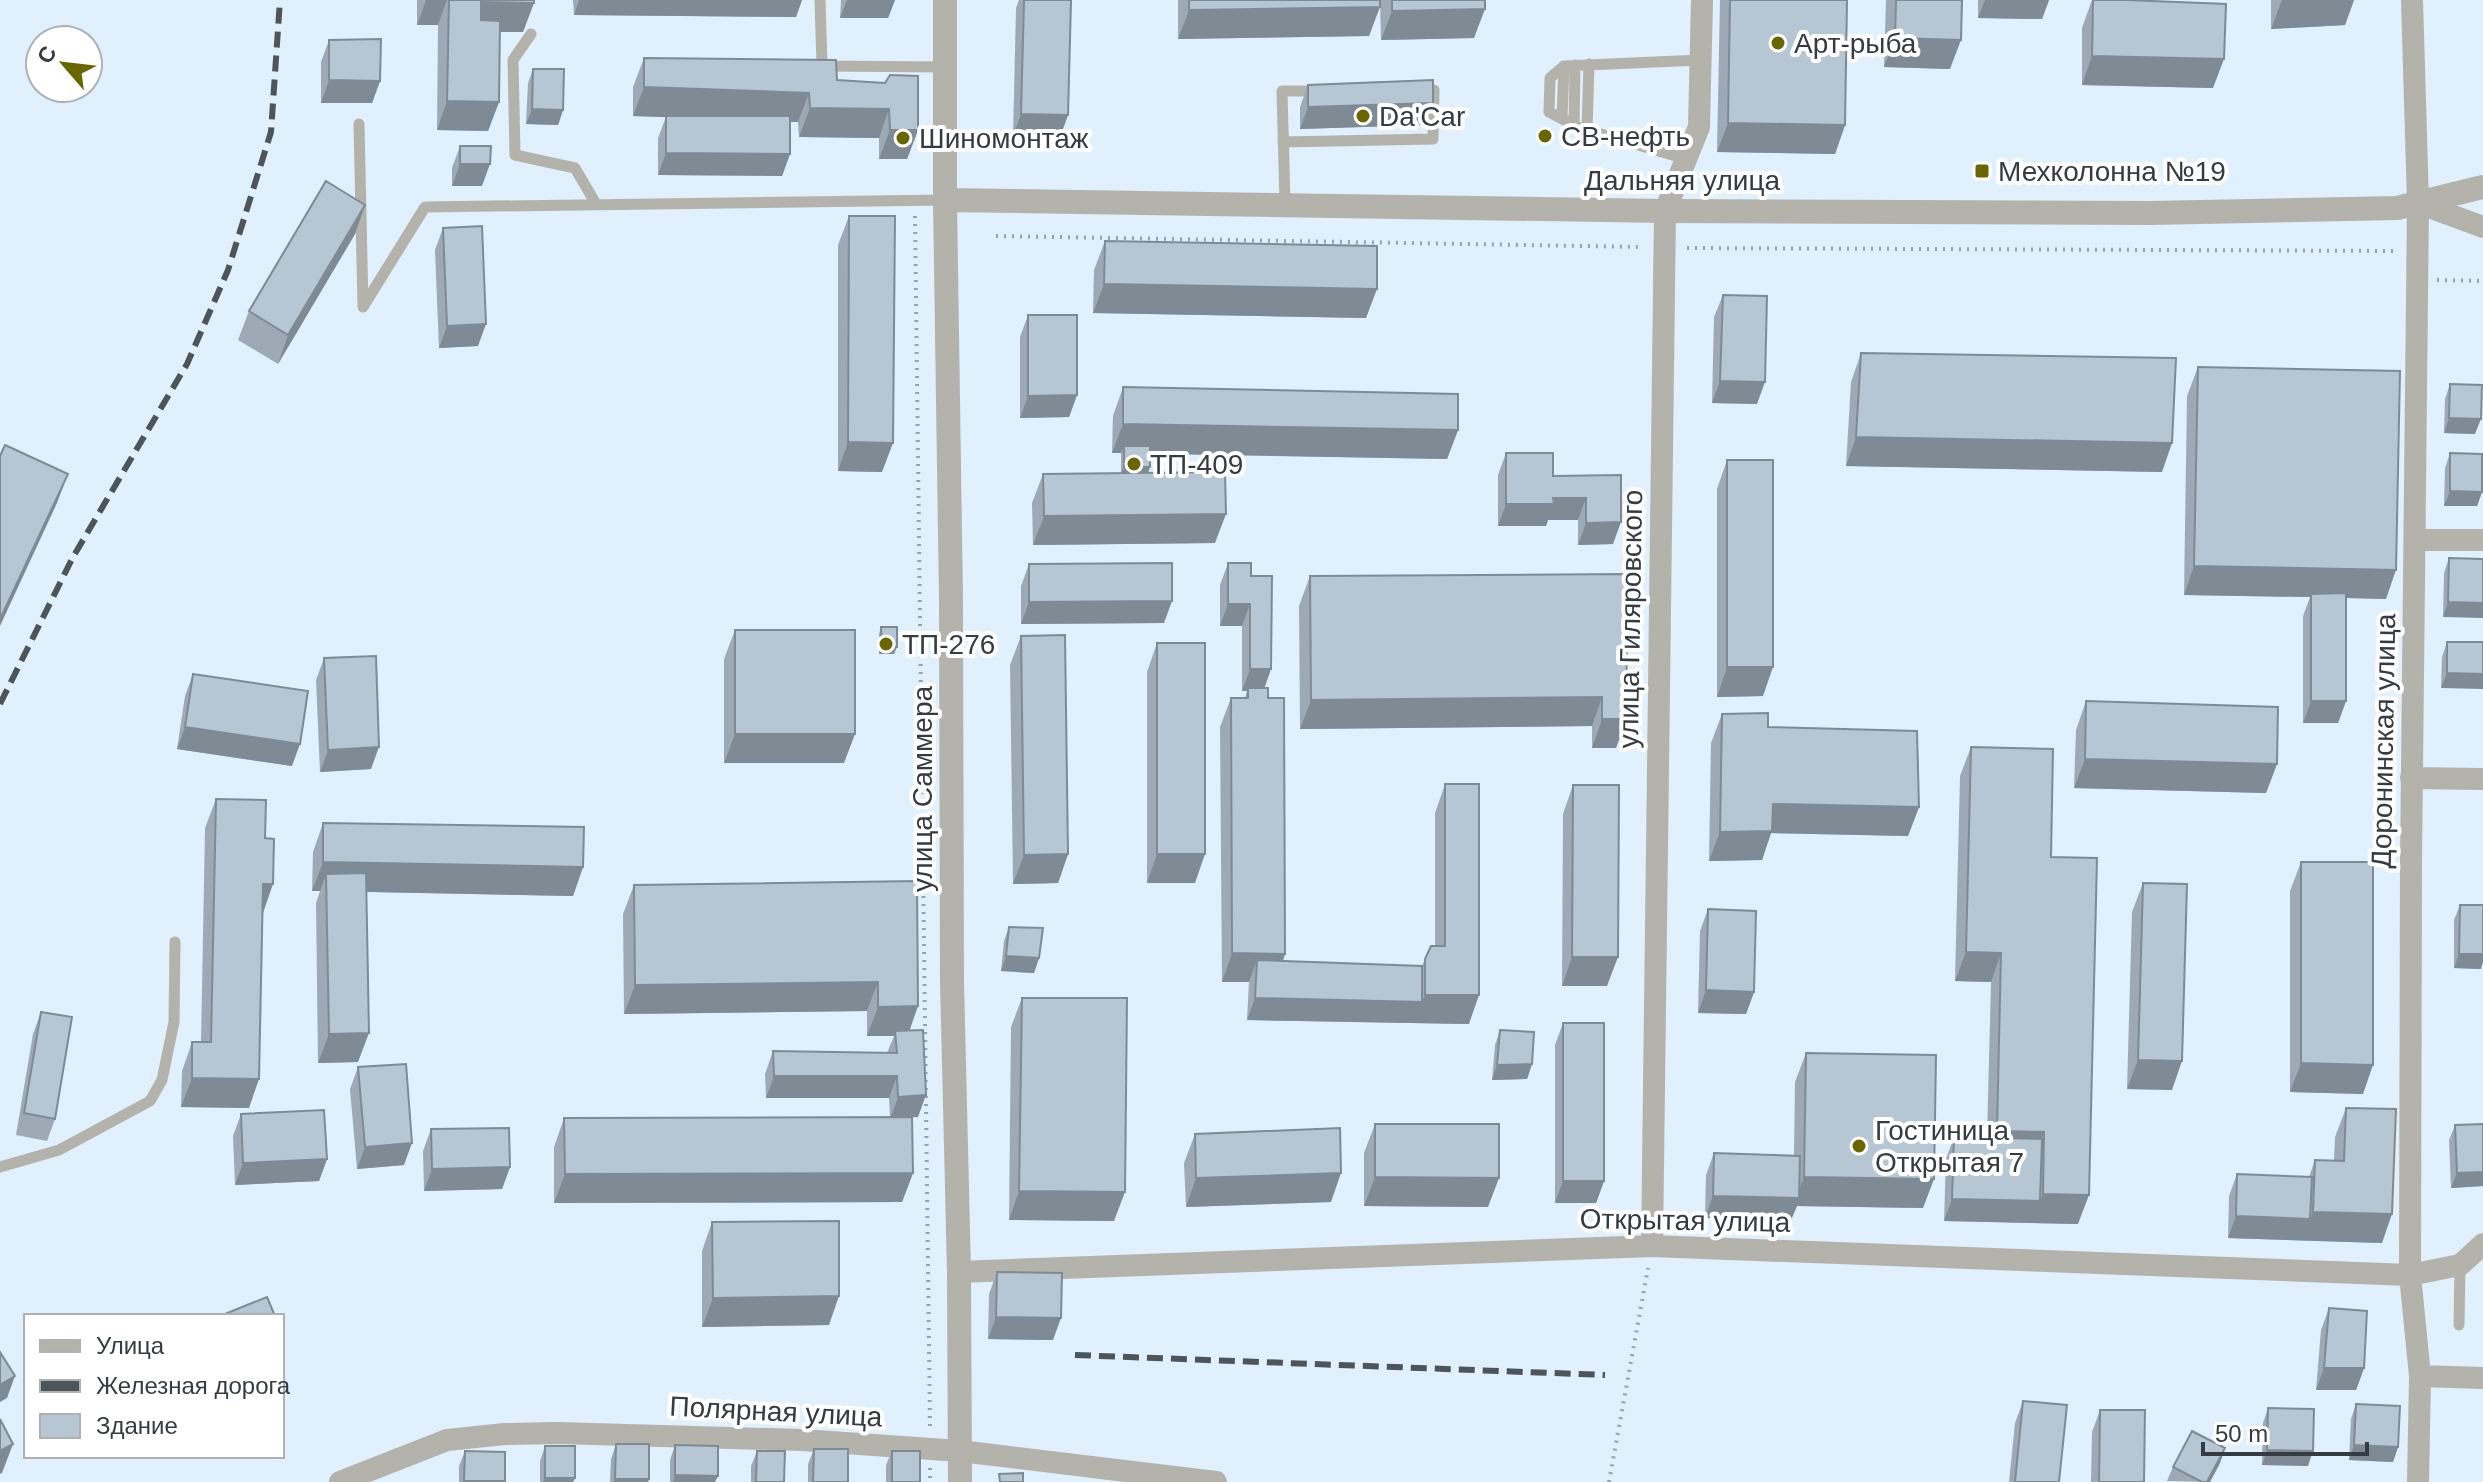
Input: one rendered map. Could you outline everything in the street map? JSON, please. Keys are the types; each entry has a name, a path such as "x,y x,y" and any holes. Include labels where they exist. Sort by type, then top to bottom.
{"street":[{"name":"улица Саммера","path":"945,0 952,981 960,1482"},
{"name":"улица Гиляровского","path":"1652,1246 1665,211 1699,127 1702,0"},
{"name":"Доронинская улица","path":"2412,0 2418,266 2411,778 2410,1275 2420,1376 2418,1482"},
{"name":"Дальняя улица","path":"945,200 1665,211 2150,213 2397,208 2483,187"},
{"name":"Дальняя улица","path":"2418,203 2483,227"},
{"path":"2416,540 2483,540"},
{"path":"2411,778 2483,779"},
{"path":"2460,1265 2483,1244"},
{"name":"Открытая улица","path":"959,1272 1652,1246 2410,1275 2460,1265"},
{"path":"2420,1376 2483,1378"},
{"name":"Полярная улица","path":"340,1482 447,1440 505,1434 802,1440 960,1451 1216,1482"}],"lane":[{"path":"820,0 822,66 946,67"},
{"path":"531,34 513,60 515,155 575,168 596,204"},
{"path":"1686,159 1587,131 1549,112 1550,78 1570,65 1700,60"},
{"path":"1587,131 1589,64"},
{"path":"1570,65 1574,126"},
{"path":"1283,142 1433,139 1434,90 1404,90"},
{"path":"1285,204 1282,91 1328,91"},
{"path":"359,124 363,307 425,207 945,200"},
{"path":"0,1167 59,1150 150,1101 162,1080 174,1022 175,942"},
{"path":"2459,1325 2460,1265"}],"path":[{"path":"915,200 930,1482"},
{"path":"996,236 1665,248 2399,252 2437,280 2483,281"},
{"path":"1609,1482 1652,1246"}],"building":[{"path":"449,0 534,0 534,3 481,2 481,20 500,21 499,102 447,101"},
{"path":"1024,0 1071,0 1068,115 1021,114"},
{"path":"1189,0 1380,0 1380,7 1189,10"},
{"path":"1392,0 1485,0 1485,9 1392,11"},
{"name":"Арт-рыба","path":"1730,0 1847,0 1845,125 1728,123"},
{"path":"1896,0 1962,0 1961,40 1895,38"},
{"path":"2093,0 2226,4 2224,59 2092,56"},
{"path":"381,39 380,81 329,80 329,40"},
{"path":"644,58 836,60 837,80 885,83 890,75 918,76 918,130 890,130 889,109 810,108 809,93 644,87"},
{"path":"533,69 564,69 563,110 532,109"},
{"path":"1433,80 1433,103 1308,107 1308,85"},
{"path":"666,116 790,116 790,154 666,153"},
{"path":"460,146 491,146 490,164 460,164"},
{"path":"326,181 365,205 288,335 249,311"},
{"path":"849,216 895,216 893,443 848,442"},
{"path":"482,226 486,324 447,326 443,228"},
{"path":"1105,241 1377,246 1377,289 1104,284"},
{"path":"1723,295 1767,296 1765,382 1720,381"},
{"path":"1028,315 1077,315 1077,395 1028,396"},
{"path":"1861,353 2176,358 2172,443 1856,437"},
{"path":"2198,367 2400,371 2396,570 2194,566"},
{"path":"2450,384 2482,385 2481,419 2449,418"},
{"path":"1123,387 1458,394 1458,430 1123,424"},
{"path":"5,445 68,474 0,619 0,456"},
{"path":"1124,446 1150,446 1150,467 1124,467"},
{"path":"1506,453 1553,453 1553,476 1621,475 1621,522 1586,523 1586,498 1553,498 1554,504 1506,504"},
{"path":"2450,453 2482,454 2482,492 2450,491"},
{"path":"1727,460 1773,460 1773,667 1727,667"},
{"path":"1225,472 1226,514 1044,516 1043,474"},
{"path":"2449,558 2483,559 2483,603 2448,602"},
{"path":"1172,563 1172,601 1029,602 1029,564"},
{"path":"1228,563 1251,563 1251,576 1272,576 1271,669 1250,669 1250,604 1228,604"},
{"path":"1626,574 1627,719 1602,719 1602,697 1311,700 1310,576"},
{"path":"2346,593 2346,701 2311,701 2311,594"},
{"path":"881,627 897,627 897,647 882,647"},
{"path":"735,630 855,630 855,734 735,734"},
{"path":"1065,635 1068,854 1024,855 1021,636"},
{"path":"2447,642 2483,642 2483,674 2447,673"},
{"path":"1157,643 1205,643 1205,854 1157,854"},
{"path":"376,656 379,747 328,750 324,658"},
{"path":"193,674 308,691 300,744 185,727"},
{"path":"1248,688 1268,688 1268,698 1284,698 1285,954 1232,953 1231,698 1248,698"},
{"path":"2086,701 2278,707 2277,764 2085,759"},
{"path":"1768,713 1768,727 1917,731 1919,807 1773,804 1772,831 1720,832 1722,714"},
{"path":"1971,747 2053,749 2051,857 2097,858 2089,1195 2043,1194 2044,1132 1997,1131 2001,953 1966,952"},
{"path":"1445,784 1479,784 1479,995 1425,995 1425,959 1431,946 1445,946"},
{"path":"1573,785 1619,785 1618,957 1572,957"},
{"path":"216,799 266,800 265,838 274,839 273,884 263,884 259,1079 192,1078 192,1042 211,1042"},
{"path":"323,823 584,827 583,867 323,862"},
{"path":"2301,862 2373,862 2373,1065 2301,1063"},
{"path":"366,873 369,1033 329,1034 326,874"},
{"path":"917,881 918,1006 878,1007 878,982 635,985 634,885"},
{"path":"2143,883 2187,884 2182,1061 2138,1060"},
{"path":"2460,905 2483,905 2483,954 2459,954"},
{"path":"1708,909 1756,911 1754,992 1706,990"},
{"path":"1009,927 1043,928 1039,958 1006,956"},
{"path":"1257,960 1422,966 1422,1002 1255,998"},
{"path":"1022,998 1127,998 1125,1192 1019,1191"},
{"path":"41,1012 72,1017 55,1119 24,1113"},
{"path":"1563,1023 1604,1023 1604,1181 1563,1181"},
{"path":"923,1030 926,1095 898,1097 897,1076 774,1076 773,1051 897,1053 895,1031"},
{"path":"1500,1030 1534,1032 1532,1064 1497,1065"},
{"path":"1806,1053 1936,1055 1934,1179 1804,1177"},
{"path":"406,1064 412,1143 365,1147 358,1067"},
{"path":"2346,1108 2396,1109 2392,1214 2313,1212 2315,1160 2344,1161"},
{"path":"324,1110 327,1159 243,1163 241,1114"},
{"path":"912,1117 913,1173 565,1174 564,1118"},
{"path":"1375,1124 1499,1124 1499,1178 1375,1177"},
{"path":"2483,1124 2483,1172 2457,1173 2455,1125"},
{"path":"509,1128 510,1167 432,1169 431,1129"},
{"path":"1340,1128 1341,1173 1196,1178 1195,1134"},
{"path":"1954,1137 2042,1139 2040,1201 1952,1199"},
{"path":"1714,1153 1800,1156 1799,1198 1713,1196"},
{"path":"2237,1174 2312,1177 2310,1219 2236,1216"},
{"path":"839,1221 839,1296 713,1298 712,1222"},
{"path":"997,1272 1062,1273 1061,1318 996,1317"},
{"path":"267,1297 274,1314 225,1314"},
{"path":"2329,1308 2367,1311 2364,1368 2324,1368"},
{"path":"0,1352 15,1376 0,1385"},
{"path":"2023,1401 2067,1405 2059,1482 2015,1482"},
{"path":"2356,1404 2400,1406 2398,1447 2354,1445"},
{"path":"2268,1408 2314,1409 2313,1451 2267,1450"},
{"path":"2100,1410 2145,1410 2144,1482 2099,1482"},
{"path":"0,1419 13,1444 0,1451"},
{"path":"2192,1431 2225,1448 2207,1482 2173,1467"},
{"path":"616,1444 649,1444 649,1479 615,1479"},
{"path":"675,1445 718,1446 718,1476 675,1475"},
{"path":"545,1446 575,1446 575,1478 545,1478"},
{"path":"814,1449 848,1449 848,1482 813,1482"},
{"path":"465,1451 505,1452 505,1481 464,1481"},
{"path":"757,1451 785,1451 784,1482 756,1482"},
{"path":"892,1451 920,1451 920,1482 892,1482"},
{"path":"1023,1473 1023,1482 1000,1482 999,1474"}],"railway":[{"path":"0,704 73,557 187,364 228,270 271,132 280,0"},
{"path":"1075,1355 1605,1375"}],"place":[{"name":"Арт-рыба","path":"1778,43"},
{"name":"Da'Car","path":"1363,116"},
{"name":"СВ-нефть","path":"1545,136"},
{"name":"Шиномонтаж","path":"903,138"},
{"name":"Мехколонна №19","path":"1982,171"},
{"name":"ТП-409","path":"1134,464"},
{"name":"ТП-276","path":"886,644"},
{"name":"Гостиница Открытая 7","path":"1859,1146"}]}
